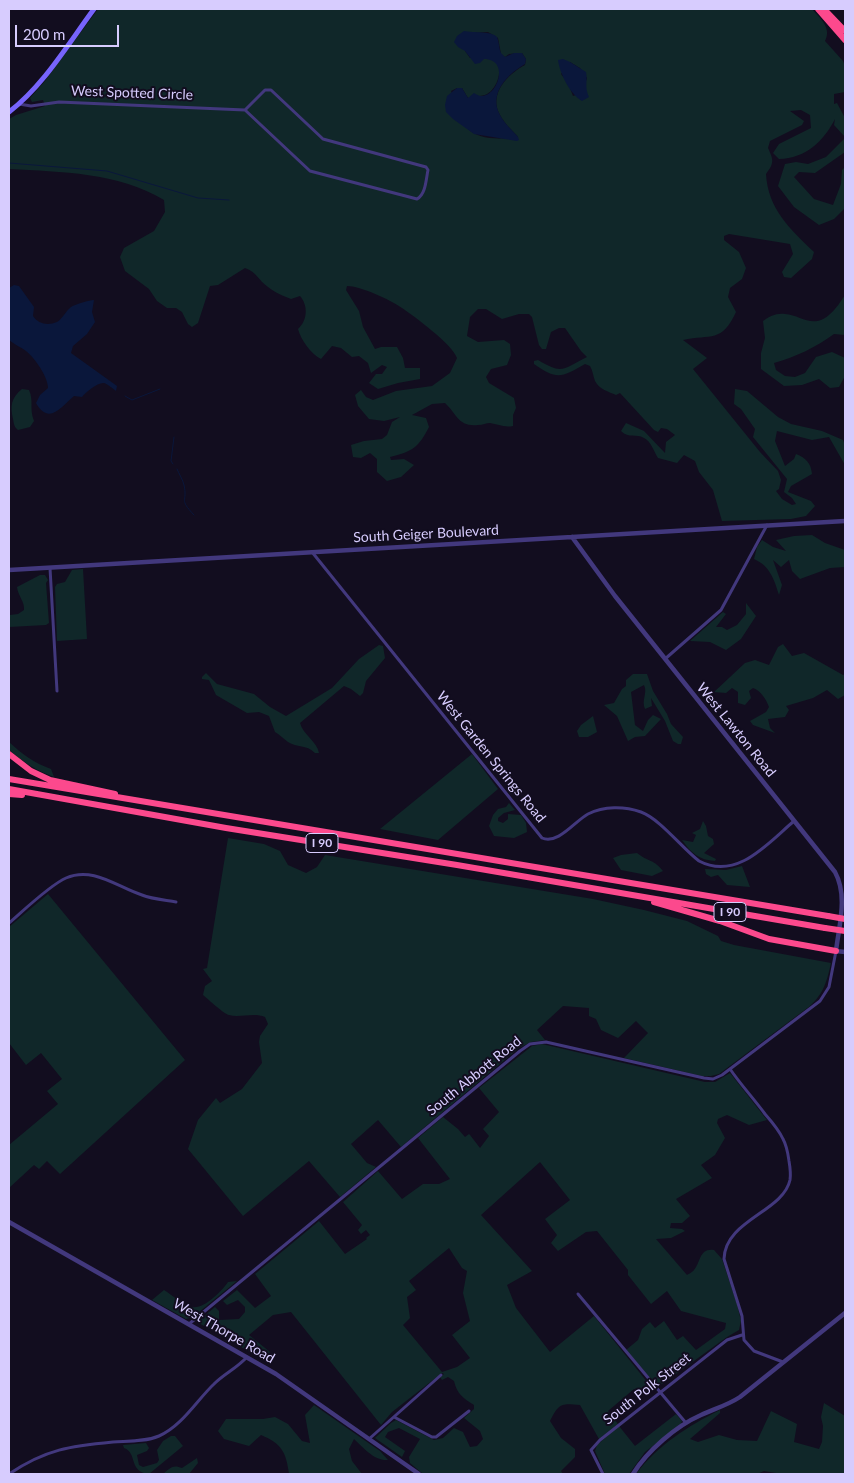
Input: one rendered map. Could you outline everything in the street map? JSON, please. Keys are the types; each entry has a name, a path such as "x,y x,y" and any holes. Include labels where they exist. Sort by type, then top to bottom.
{"highway":[{"path":"818,9 845,40"},
{"path":"824,9 845,31"},
{"path":"9,754 31,771 50,780 111,793 140,802"},
{"name":"I 90","path":"9,779 845,919"},
{"name":"I 90","path":"9,789 226,828 845,931"},
{"path":"9,794 42,794"},
{"path":"636,895 657,903 720,920 769,939 836,951"}],"main road":[{"path":"9,112 38,84 94,9"}],"street":[{"path":"265,90 271,90 323,139 426,166 428,170 423,194 417,199 310,171 245,110 265,90"},
{"name":"West Spotted Circle","path":"19,104 31,106 59,102 245,110"},
{"name":"South Geiger Boulevard","path":"9,570 845,521"},
{"path":"665,659 721,610 767,525"},
{"name":"West Lawton Road","path":"572,537 615,596 835,872 844,893 836,951"},
{"name":"West Garden Springs Road","path":"312,552 544,839 555,838 579,820 596,811 612,808 626,809 641,812 651,817 700,862 710,866 724,867 738,864 750,858 794,821"},
{"path":"50,567 57,691"},
{"path":"9,923 56,884 66,878 86,874 101,876 143,896 176,902"},
{"path":"836,951 845,952"},
{"name":"South Abbott Road","path":"189,1324 520,1050 530,1044 546,1042 713,1079 730,1069 820,1001 829,986 836,951"},
{"path":"730,1069 782,1137 788,1152 790,1181 780,1197 732,1236 724,1251 726,1266 742,1316 742,1335 746,1344 754,1351 784,1362"},
{"name":"West Thorpe Road","path":"9,1222 247,1357 301,1391 368,1440 419,1474"},
{"path":"578,1294 686,1423"},
{"path":"633,1474 653,1449 686,1423 737,1400 845,1313"},
{"name":"South Polk Street","path":"603,1474 591,1450 600,1440 727,1340 742,1335"},
{"path":"9,1474 40,1456 60,1449 160,1436 177,1423 214,1384 247,1357"},
{"path":"368,1440 441,1375"},
{"path":"394,1417 432,1437 436,1437 469,1411"}],"green space":[{"path":"98,9 812,9 826,28 827,36 825,41 843,61 845,66 845,92 834,94 834,104 837,103 845,118 845,137 834,125 835,119 825,135 813,147 797,156 779,159 773,153 779,144 811,128 810,115 801,110 790,111 804,121 802,125 770,141 768,148 772,162 766,174 771,198 776,208 789,226 814,252 812,259 791,278 784,277 782,272 793,254 790,244 729,234 724,236 724,240 739,252 746,268 742,279 730,288 728,297 736,312 726,329 720,333 708,337 683,340 707,358 693,369 760,452 778,471 781,480 779,489 776,491 782,499 792,505 796,504 784,492 787,479 753,437 755,429 741,409 734,404 735,389 747,391 778,417 791,424 822,431 843,440 845,445 845,465 829,437 812,440 777,431 775,441 785,466 794,459 796,454 807,461 812,474 791,486 788,492 811,501 815,506 806,516 791,519 722,521 713,490 699,472 695,461 684,455 677,463 658,458 646,439 627,435 621,431 626,423 644,431 665,453 666,442 675,435 667,429 661,428 658,432 654,430 620,393 616,395 599,386 595,381 590,366 585,364 570,372 554,375 534,364 534,361 538,360 553,368 563,369 587,357 565,328 559,328 551,332 546,349 542,349 539,345 532,317 529,314 519,314 502,319 486,309 478,309 470,317 467,336 478,342 504,340 510,344 511,355 507,365 491,369 486,377 489,383 514,398 516,408 513,415 513,426 490,423 466,424 458,419 445,403 432,404 412,415 426,418 429,427 422,439 409,451 390,457 391,460 404,459 414,465 401,477 387,481 377,472 377,459 370,453 361,458 353,457 351,445 382,439 387,435 392,422 400,417 384,421 369,419 358,406 355,395 361,390 366,397 373,400 396,391 432,386 450,373 457,358 454,352 424,324 397,305 367,291 347,286 346,290 359,311 363,327 375,349 397,347 403,358 405,368 420,368 420,379 378,389 369,383 376,374 382,374 387,367 382,365 371,373 368,363 359,356 352,357 341,348 332,346 321,359 317,357 301,338 298,329 304,321 306,312 300,296 291,299 279,294 245,268 218,285 210,286 198,323 192,327 188,324 182,312 176,308 167,308 157,301 149,289 125,271 120,257 124,248 154,231 165,212 164,200 127,184 89,175 9,169 9,119 45,106 43,100 32,102 30,98 45,81","holes":["488,32 498,38 501,54 505,57 509,54 522,53 526,59 525,65 506,79 498,92 496,100 502,118 518,137 490,138 471,132 462,120 451,91 462,88 468,98 485,95 494,88 499,73 497,63 489,58 470,58 465,51 473,33","570,62 580,68 587,78 585,84 586,91 573,96 568,83 561,74"]},
{"path":"845,138 845,152 815,173 799,172 794,177 814,199 833,205 841,184 842,170 845,167 845,208 834,219 819,225 794,207 778,186 785,164 796,162 808,164 826,157"},
{"path":"845,295 845,335 834,334 806,351 774,363 776,370 785,376 795,377 805,373 816,357 832,352 845,358 845,376 839,387 830,388 819,379 802,385 784,386 761,369 761,353 765,338 763,321 773,315 782,314 818,321 824,319 832,312"},
{"path":"22,389 29,390 34,421 30,427 18,430 14,424 12,406 14,399"},
{"path":"812,535 825,543 845,550 845,567 830,568 800,579 792,571 789,560 781,567 773,560 782,585 779,595 768,569 754,559 757,547 762,540 773,547 786,551 776,540"},
{"path":"83,569 87,639 57,641 55,587 57,584 65,582 72,570"},
{"path":"40,575 45,575 48,580 46,583 49,623 46,625 9,627 9,610 10,615 18,614 24,610 17,587"},
{"path":"746,603 756,616 741,639 726,650 710,642 690,641 723,612 726,614 716,627 722,627 727,630 737,625 746,614"},
{"path":"783,644 792,656 804,653 843,675 845,674 845,695 838,699 827,690 813,698 786,706 789,710 785,717 768,719 770,728 775,733 753,725 750,721 766,712 769,707 763,696 756,689 753,688 749,691 751,698 745,705 738,703 738,692 732,688 726,693 714,692 745,663 755,660 769,665 778,647"},
{"path":"379,645 383,646 385,658 366,681 363,693 360,696 344,686 300,723 316,745 319,753 288,742 275,732 269,716 259,712 247,713 216,695 209,680 202,679 206,673 217,684 254,694 270,707 286,716 332,688 359,659"},
{"path":"633,674 647,674 653,691 671,724 683,737 681,744 673,741 665,721 651,698 652,706 645,709 644,685 631,692 635,725 643,731 648,720 653,715 661,719 645,736 635,737 628,741 617,716 604,705 614,703 622,689 626,686 626,680"},
{"path":"593,716 597,732 588,737 579,737 577,731 581,725"},
{"path":"9,742 28,758 51,769 54,777 36,769 14,754 9,750"},
{"path":"472,754 498,789 438,840 380,829"},
{"path":"509,803 515,810 504,813 498,818 498,821 503,823 508,819 508,814 521,815 526,823 527,832 514,838 494,836 489,826 493,815 498,809 506,807"},
{"path":"703,821 708,836 713,839 714,844 704,853 716,859 715,861 696,855 682,840 693,842 696,835 692,833 700,829"},
{"path":"228,838 264,844 280,851 288,865 306,873 317,867 325,855 593,899 687,921 718,936 721,941 734,945 831,963 824,986 819,996 810,1006 719,1074 711,1076 702,1076 624,1058 648,1033 636,1021 618,1038 601,1030 596,1019 589,1016 589,1008 563,1006 537,1030 545,1040 531,1042 519,1048 401,1147 378,1120 351,1144 367,1163 376,1167 340,1197 309,1161 243,1216 188,1149 198,1120 216,1098 220,1103 242,1089 262,1063 259,1042 260,1036 268,1024 265,1017 261,1016 233,1016 227,1014 203,995 205,986 212,981 203,969 207,968"},
{"path":"637,853 657,864 663,871 652,876 621,870 613,858"},
{"path":"742,866 750,887 727,885 718,875 711,877 706,874 705,869 726,870"},
{"path":"48,894 185,1060 60,1174 47,1161 39,1169 34,1165 9,1188 9,1145 58,1104 47,1091 62,1079 41,1053 26,1065 9,1043 9,927"},
{"path":"542,1044 705,1082 715,1082 730,1073 767,1120 749,1125 727,1115 718,1119 717,1123 725,1138 715,1155 701,1165 712,1178 676,1199 690,1216 682,1223 671,1223 670,1228 685,1231 671,1238 656,1239 687,1275 694,1271 703,1253 714,1250 722,1259 737,1304 741,1321 739,1330 658,1387 626,1350 638,1340 642,1329 650,1322 655,1328 664,1321 677,1340 683,1336 696,1350 725,1329 726,1323 681,1311 667,1291 651,1304 628,1275 628,1270 597,1231 586,1232 558,1251 551,1243 557,1235 545,1219 570,1200 540,1162 481,1215 532,1271 507,1285 516,1308 550,1352 594,1316 652,1388 640,1391 634,1389 608,1411 618,1424 599,1439 580,1405 565,1404 558,1408 550,1421 561,1438 575,1449 575,1457 561,1471 563,1474 423,1474 410,1463 409,1457 420,1439 399,1428 388,1432 385,1437 405,1451 402,1457 375,1438 396,1420 434,1440 443,1438 454,1428 463,1432 470,1447 477,1446 483,1439 480,1431 464,1418 474,1409 474,1405 461,1395 454,1381 448,1377 442,1380 440,1377 444,1374 442,1373 392,1412 381,1425 291,1312 273,1315 249,1335 270,1352 264,1360 197,1322 215,1307 219,1311 219,1320 239,1319 245,1312 245,1307 238,1300 227,1305 223,1301 237,1290 255,1308 271,1296 255,1274 319,1221 345,1254 367,1239 370,1235 366,1230 361,1234 358,1230 362,1225 343,1202 378,1171 402,1199 423,1184 439,1184 450,1179 418,1138 443,1117 465,1137 469,1134 480,1148 489,1136 483,1129 499,1112 479,1088 532,1046","holes":["449,1248 462,1268 467,1271 463,1293 470,1321 452,1335 470,1358 457,1367 442,1372 403,1325 410,1318 407,1297 416,1290 409,1281"]},
{"path":"237,1281 193,1317 186,1319 152,1300 164,1290 185,1304 192,1307 201,1306 212,1299 228,1282"},
{"path":"824,1403 845,1416 845,1474 782,1474 764,1471 757,1474 636,1474 654,1454 674,1437 720,1410 720,1413 690,1439 698,1442 719,1435 737,1440 757,1441 771,1411 797,1424 794,1442 819,1449 822,1442 823,1426 821,1417"},
{"path":"314,1405 380,1451 388,1460 374,1456 354,1439 349,1449 352,1461 362,1474 289,1474 284,1454 274,1442 261,1435 249,1446 224,1439 218,1431 226,1419 263,1419 275,1417 288,1424 302,1441 310,1443 305,1415"},
{"path":"676,1414 682,1421 681,1424 645,1452 629,1474 605,1474 595,1451 597,1445 619,1426 635,1446"},
{"path":"171,1436 175,1436 183,1446 149,1474 138,1470 131,1454 123,1445 146,1443 149,1448 147,1451 137,1455 139,1465 143,1467 157,1463 159,1460 157,1450 163,1441"},
{"path":"197,1458 198,1463 189,1474 163,1474 170,1468 182,1468"}],"water":[{"path":"464,31 495,35 498,39 501,53 505,57 514,53 522,53 526,59 525,64 506,79 496,99 500,115 518,137 519,140 517,141 474,134 446,112 447,96 457,88 462,88 468,98 474,93 480,96 487,95 492,91 499,78 497,65 492,61 484,59 480,63 475,64 465,51 454,42 457,36"},
{"path":"563,59 586,72 589,97 582,101 573,94 563,77 558,60"},
{"path":"14,285 19,286 34,307 33,316 44,324 57,322 71,307 82,302 94,300 92,312 95,322 87,334 73,346 71,353 117,386 116,391 107,384 101,383 82,397 74,396 60,409 51,414 41,410 36,403 40,395 48,388 46,379 30,354 9,340 9,288"}],"waterway":[{"path":"9,163 107,171 198,198 229,200"},
{"path":"125,396 132,400 160,389"},
{"path":"173,464 171,461 174,437"},
{"path":"177,469 184,485 185,503 194,515"}]}
